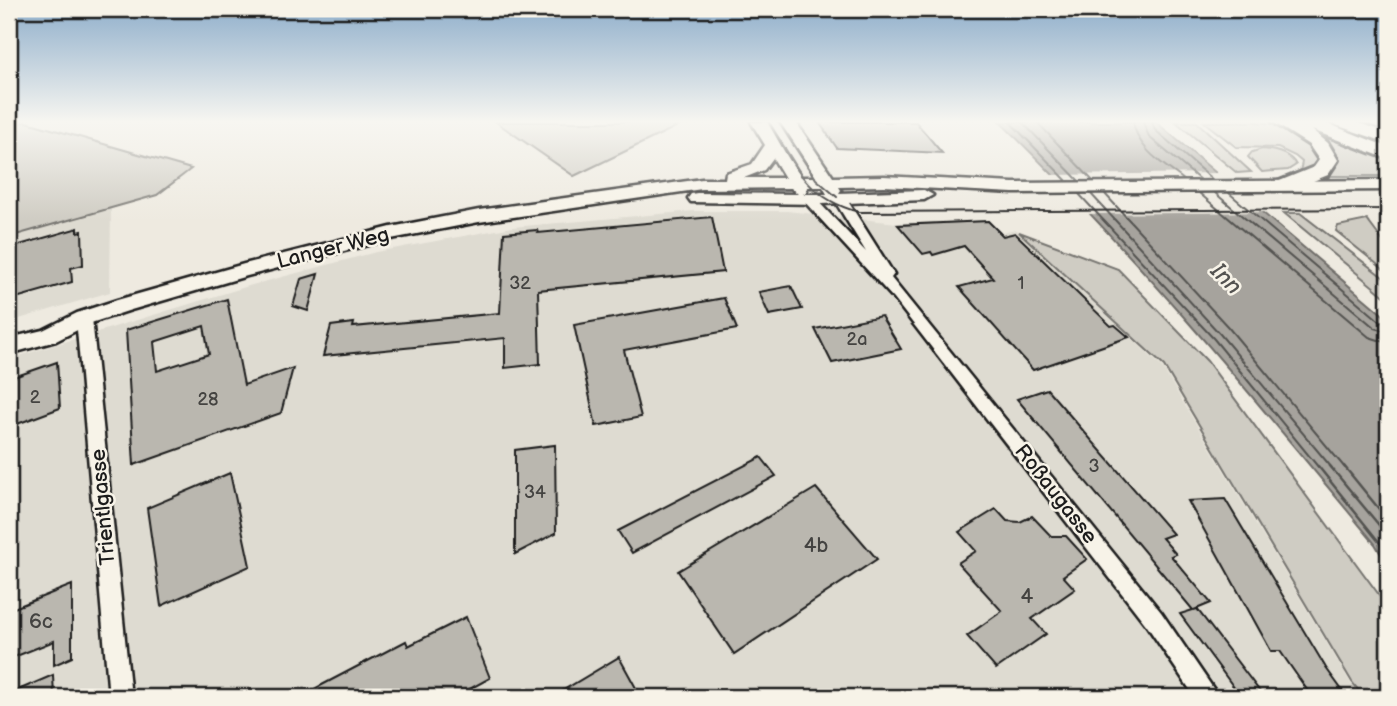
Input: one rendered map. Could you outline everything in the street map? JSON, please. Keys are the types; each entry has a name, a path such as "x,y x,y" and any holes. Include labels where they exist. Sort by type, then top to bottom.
{"main road":[{"path":"702,184 734,177 758,167 767,155"},
{"path":"778,155 808,199"},
{"path":"809,155 839,198"},
{"path":"1284,186 1321,171 1329,160 1326,155"},
{"path":"816,165 868,181 1013,188 1386,186"},
{"name":"Langer Weg","path":"9,336 49,323 84,318 244,270 391,233 702,184 868,181"},
{"name":"Langer Weg","path":"586,201 808,199 1013,188"},
{"name":"Langer Weg","path":"9,346 49,336 84,318"}],"street":[{"name":"Roßaugasse","path":"839,198 899,295"},
{"name":"Roßaugasse","path":"808,199 899,295 1145,608 1208,697"},
{"name":"Trientlgasse","path":"84,318 91,368 120,697"}],"shaded area":[{"path":"9,155 142,155 191,169 157,195 9,237"},
{"path":"544,155 618,155 574,176"},
{"path":"1215,155 1233,155 1251,172 1237,173"},
{"path":"1286,155 1296,165 1288,170 1262,172 1248,157"},
{"path":"1293,155 1318,155 1321,159 1318,164 1300,172 1302,162"},
{"path":"1335,155 1378,155 1388,159 1388,176 1323,176 1336,165"},
{"path":"111,208 110,292 9,322 9,237"},
{"path":"694,211 787,211 897,223 988,220 1001,233 1017,230 1162,367 1359,697 9,697 9,359 252,285 376,252 513,227"},
{"path":"1284,213 1300,213 1388,281 1388,299"},
{"path":"1367,220 1388,248 1388,273 1336,231 1338,226"},
{"path":"1019,232 1118,269 1207,361 1388,607 1388,697 1364,697 1352,682 1164,366"}],"water":[{"name":"Inn","path":"1033,155 1195,155 1388,319 1388,566 1375,544 1285,435 1146,275"}],"pier":[{"path":"1222,173 1268,212 1083,214 1047,175"}],"building":[{"path":"712,217 723,272 538,290 540,364 505,368 505,338 323,356 331,326 354,323 353,327 500,313 504,233 537,230 538,233"},
{"path":"988,221 1003,236 1015,233 1111,326 1115,325 1129,337 1033,370 959,287 993,278 964,246 933,255 931,252 923,254 898,225"},
{"path":"78,228 78,232 82,231 83,265 71,268 72,282 9,300 9,248"},
{"path":"318,274 308,311 293,306 301,279"},
{"path":"791,286 802,309 769,315 759,292"},
{"path":"724,298 737,329 624,350 641,417 596,426 574,325"},
{"path":"227,299 244,385 293,368 281,413 134,465 126,330","holes":["204,326 209,354 157,371 154,342"]},
{"path":"881,316 901,349 832,363 815,329"},
{"path":"57,362 60,408 9,427 11,378"},
{"path":"1047,389 1173,534 1162,538 1176,554 1171,556 1211,603 1194,610 1197,609 1264,697 1241,697 1180,614 1193,610 1017,399"},
{"path":"555,445 556,533 515,554 515,450"},
{"path":"761,457 776,476 632,553 618,531"},
{"path":"230,473 250,566 161,606 147,508"},
{"path":"816,488 877,559 734,654 678,571"},
{"path":"1225,499 1326,668 1347,697 1312,697 1280,651 1271,651 1188,501"},
{"path":"996,509 1007,521 1020,522 1032,516 1051,536 1066,536 1087,559 1063,576 1075,589 1032,619 1046,634 996,669 967,636 1002,611 958,563 976,551 959,532"},
{"path":"72,585 72,657 54,665 54,641 9,659 9,610"},
{"path":"466,617 490,678 455,697 299,697 406,641 408,646"},
{"path":"619,657 641,697 552,697"},
{"path":"53,675 54,697 9,697 9,694"}],"tram line":[{"path":"788,155 814,189 841,206 859,212 1388,209"},
{"path":"801,155 816,179 837,197"}]}
